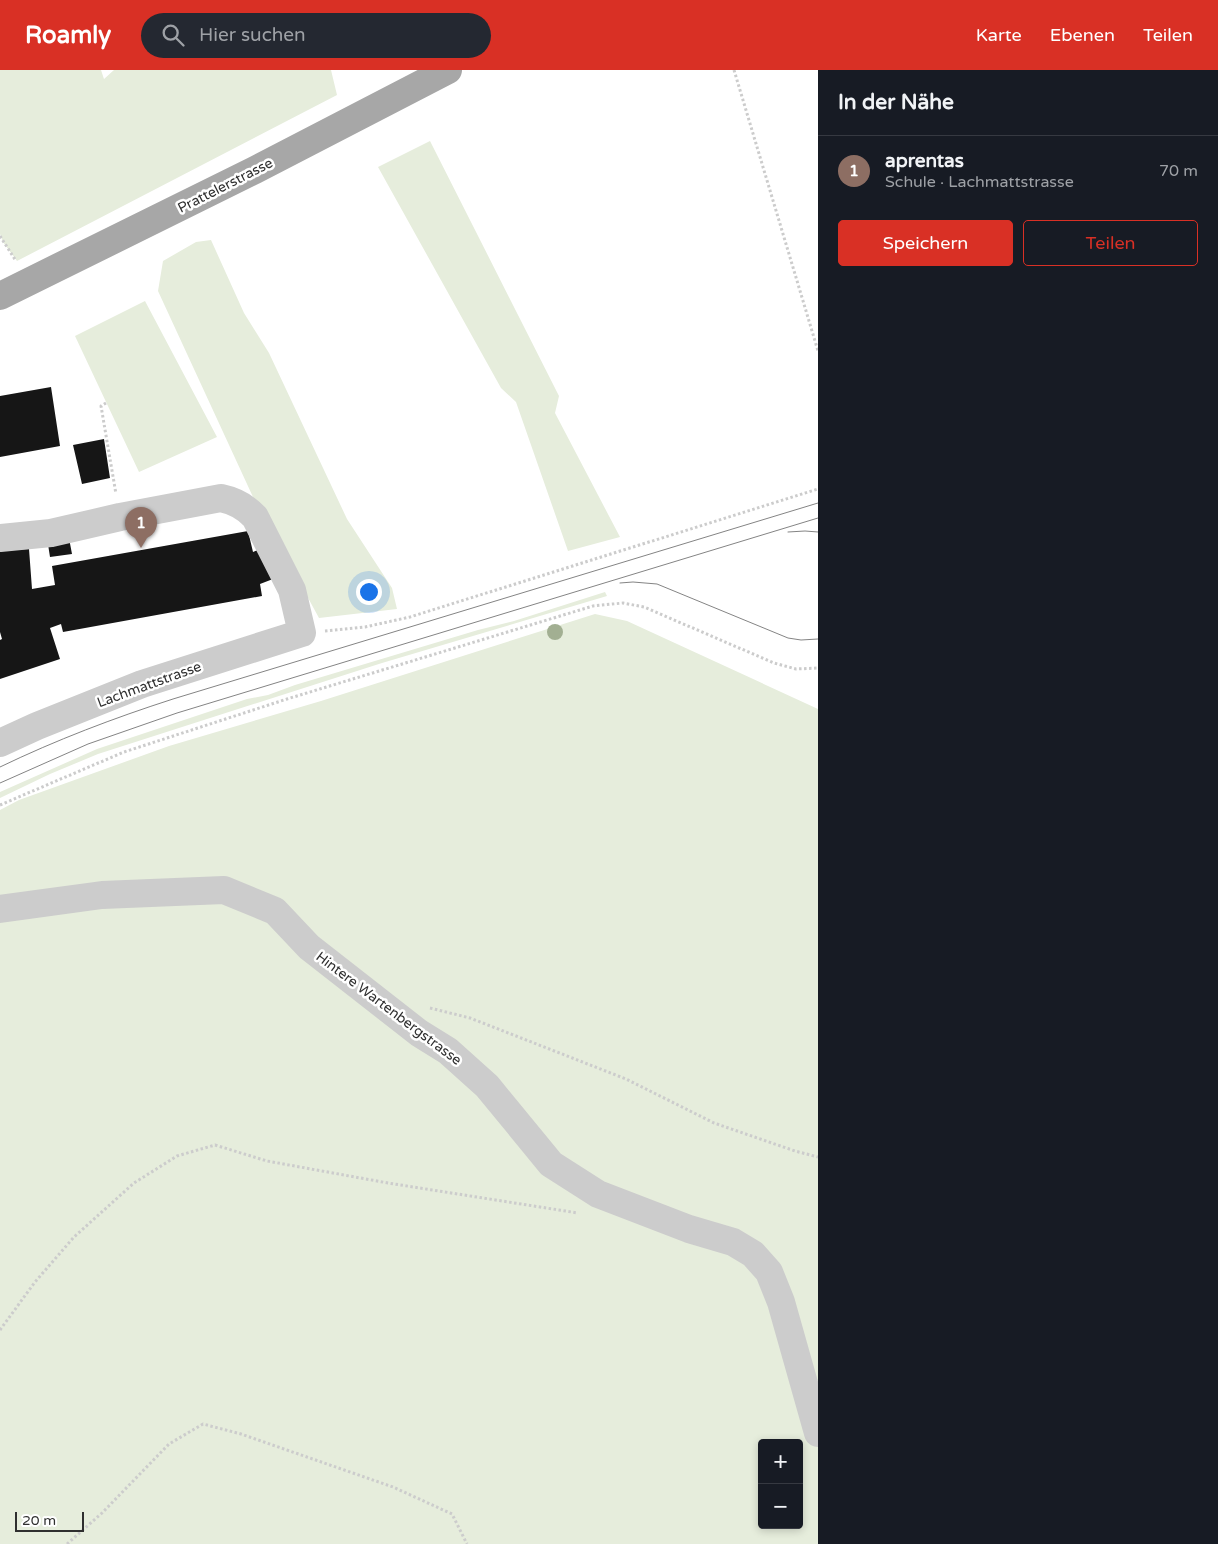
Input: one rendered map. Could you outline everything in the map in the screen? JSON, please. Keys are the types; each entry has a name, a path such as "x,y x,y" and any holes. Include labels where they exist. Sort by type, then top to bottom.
{"main road":[{"name":"Prattelerstrasse","path":"0,296 255,170 448,70"}],"street":[{"path":"0,538 51,532 221,498 233,501 247,509 255,517 292,590 302,633"},
{"name":"Lachmattstrasse","path":"0,743 37,726 142,684 302,633"},
{"name":"Hintere Wartenbergstrasse","path":"0,909 102,895 224,890 275,911 309,947 420,1034 448,1051 487,1086 551,1164 598,1194 689,1229 733,1242 753,1254 768,1272 781,1302 818,1433"}],"path":[{"path":"734,70 818,351"},
{"path":"0,236 17,262 8,265"},
{"path":"106,403 101,406 120,517"},
{"path":"302,633 365,627 410,617 818,489"},
{"path":"0,806 124,752 286,699 593,606 622,603 644,607 774,663 796,669 818,668"},
{"path":"426,1006 470,1018 626,1079 714,1124 818,1157"},
{"path":"0,1330 35,1282 74,1237 134,1183 177,1156 215,1145 267,1161 507,1203 584,1214"},
{"path":"67,1544 102,1513 169,1444 203,1424 241,1434 393,1487 452,1514 467,1544"}],"green space":[{"path":"0,70 101,70 104,79 114,70 331,70 337,95 17,261 3,242 0,234"},
{"path":"430,141 559,396 555,413 620,537 568,551 516,402 501,388 378,167"},
{"path":"211,240 244,313 269,353 347,519 392,588 397,609 319,618 253,497 158,291 163,261 196,242"},
{"path":"145,301 217,437 139,472 75,336"},
{"path":"605,592 607,596 382,663 98,754 0,798 0,792 97,749 247,699 268,695 295,685 514,621"},
{"path":"595,614 627,621 818,709 818,1544 0,1544 0,810 19,800 169,746 321,701"}],"building":[{"path":"51,387 60,446 0,457 0,396"},
{"path":"104,439 110,478 82,484 73,445"},
{"path":"248,531 253,552 258,550 273,579 260,584 262,596 63,632 61,624 50,628 60,659 0,679 0,640 2,639 0,632 0,550 29,549 32,589 55,585 52,566"},
{"path":"68,533 72,554 50,557 47,538"}],"tram line":[{"path":"0,767 85,730 173,699 818,503"},
{"path":"0,783 88,744 177,713 818,518"},
{"path":"788,532 818,532"},
{"path":"620,583 657,584 788,638 801,640 818,639"}],"place":[{"name":"aprentas","path":"141,548"}]}
